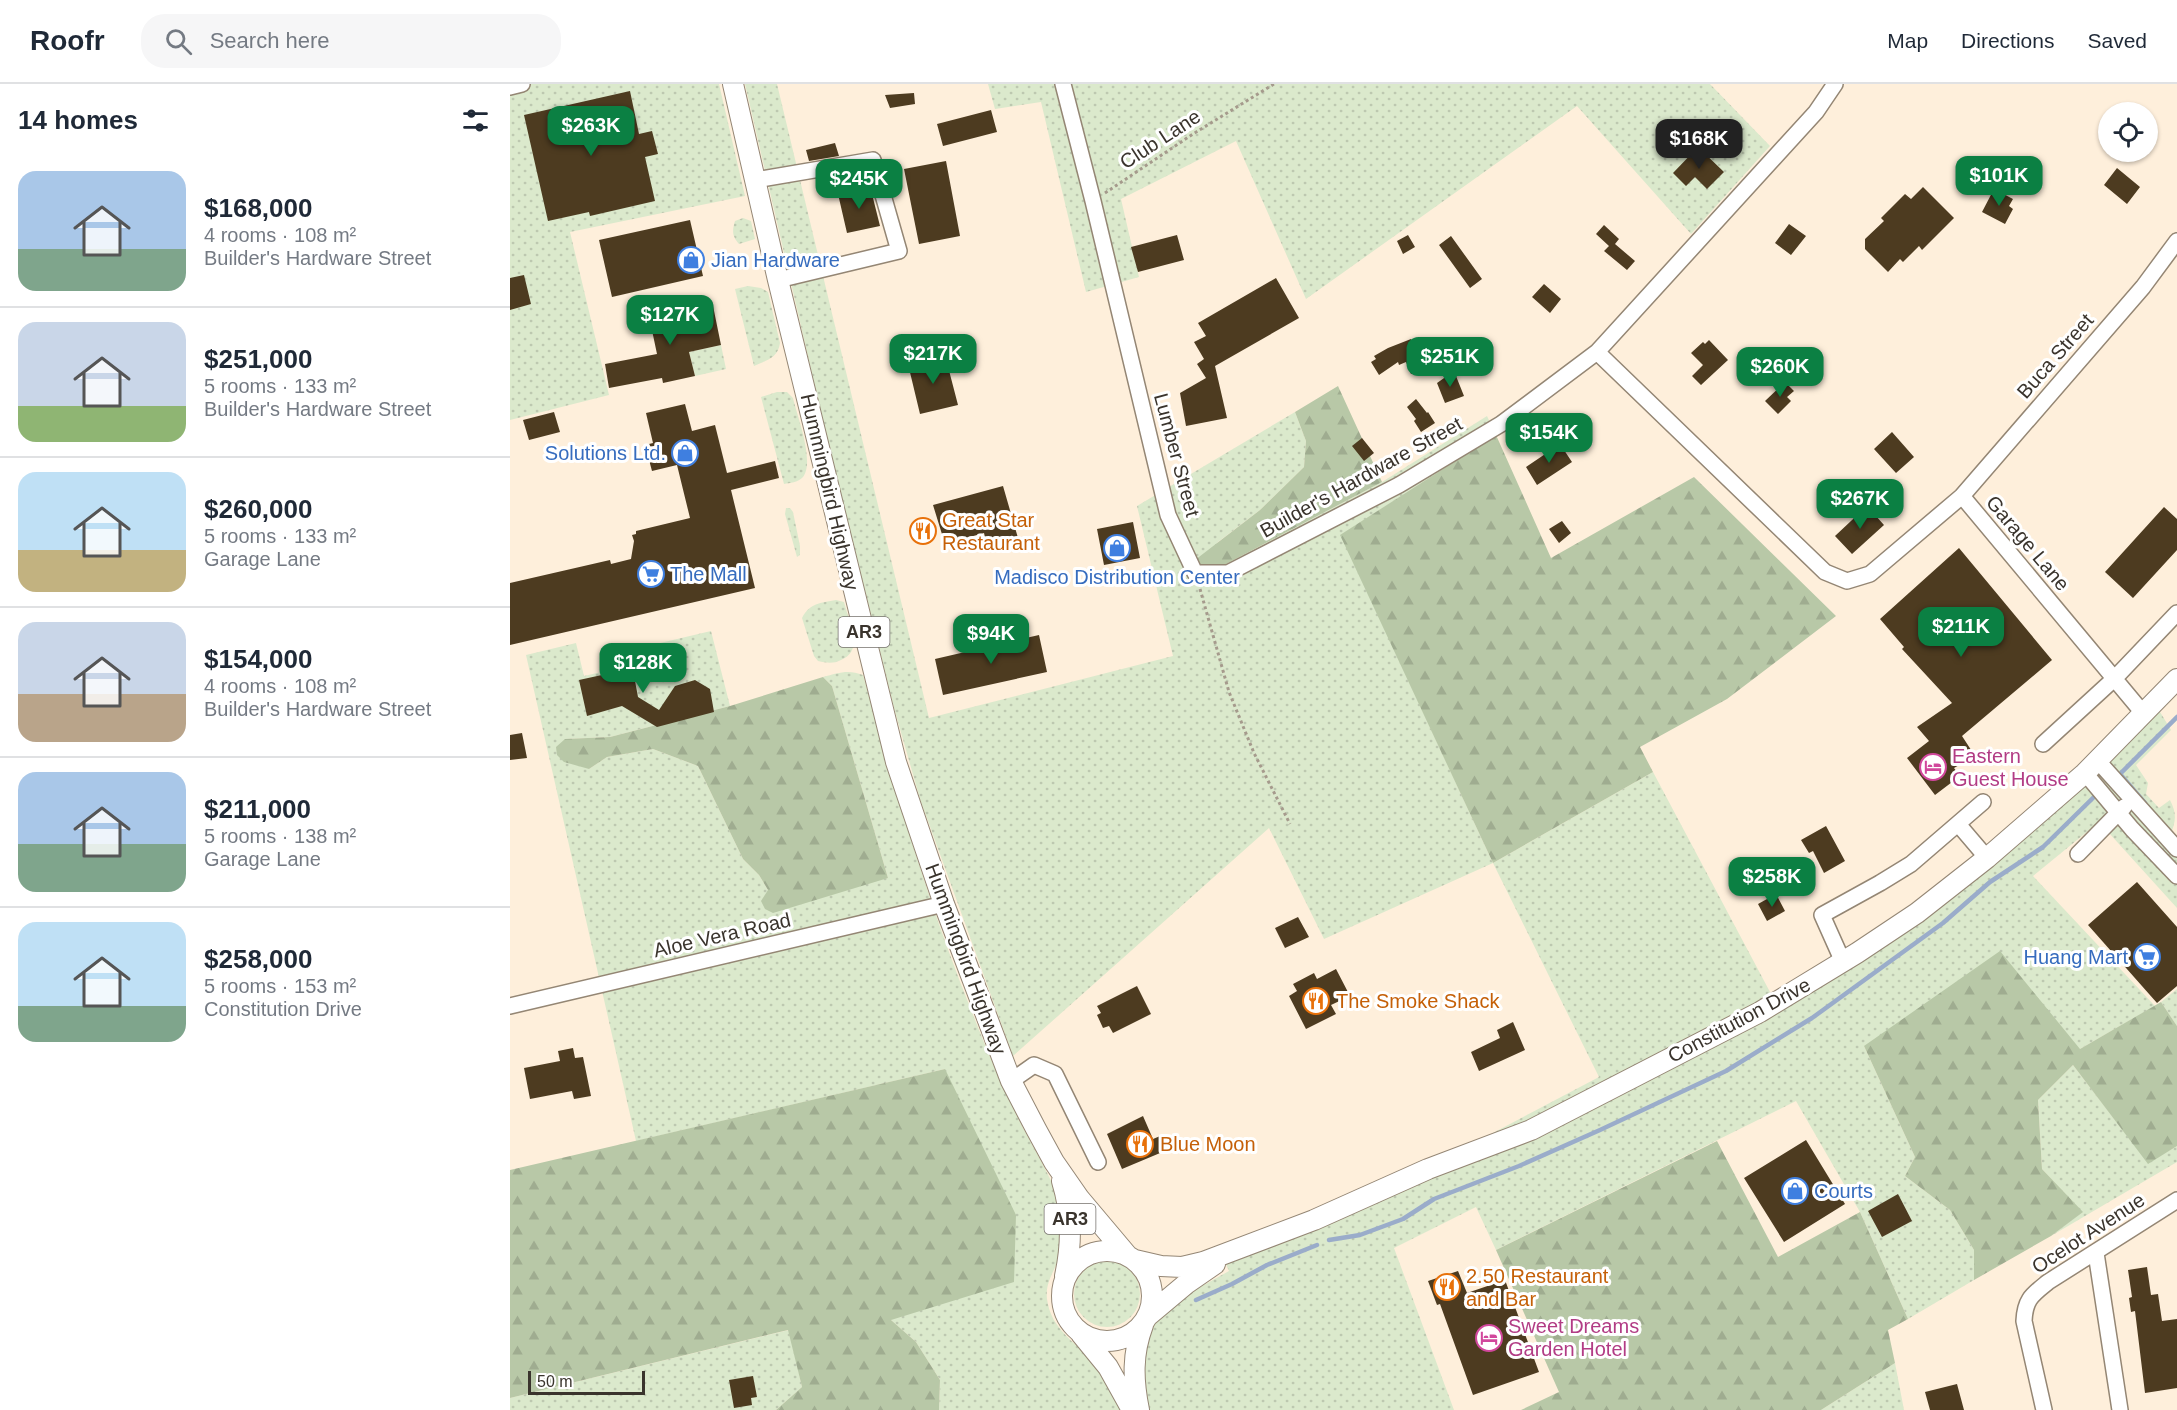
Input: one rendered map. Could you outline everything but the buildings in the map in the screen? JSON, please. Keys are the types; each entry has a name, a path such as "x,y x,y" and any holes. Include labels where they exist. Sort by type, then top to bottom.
{"main road":[{"name":"Hummingbird Highway","path":"733,84 778,280 896,762 944,904 1011,1081 1054,1162 1092,1215 1131,1257"},
{"name":"Constitution Drive","path":"1131,1257 1161,1266 1182,1267 1232,1252 1314,1220 1428,1169 1531,1130 1760,1012 1843,962 1917,913 1987,858 2091,766 2177,680"},
{"name":"Hummingbird Highway","path":"1054,1162 1070,1215 1070,1253 1065,1277"},
{"path":"1113,1251 1131,1257 1145,1271 1151,1285 1153,1300 1134,1357 1130,1409 1108,1367 1095,1349 1068,1321 1062,1307 1061,1292 1065,1277 1073,1265 1091,1254 1113,1251"},
{"name":"Constitution Drive","path":"1146,1320 1186,1284 1232,1252"},
{"path":"1079,1332 1091,1339 1105,1342 1126,1337 1146,1320"}],"street":[{"path":"510,87 522,84"},
{"name":"Lumber Street","path":"1063,84 1094,201 1168,515 1196,573"},
{"name":"Builder's Hardware Street","path":"1196,573 1228,573 1399,485 1501,424 1598,352 1816,112 1835,84"},
{"path":"756,180 873,160 899,251 778,280"},
{"name":"Buca Street","path":"1962,496 2143,287 2177,241"},
{"name":"Garage Lane","path":"1598,352 1825,572 1847,581 1870,574 1962,496 2143,713"},
{"path":"2043,744 2114,679 2177,613"},
{"path":"2091,766 2132,797 2177,849"},
{"path":"2091,766 2118,813 2177,876"},
{"path":"2078,854 2132,797"},
{"path":"1843,962 1822,915 1911,864 1983,802"},
{"path":"1958,824 1987,858"},
{"name":"Aloe Vera Road","path":"510,1006 944,904"},
{"path":"1011,1081 1034,1065 1055,1074 1098,1162"},
{"name":"Ocelot Avenue","path":"2044,1410 2024,1321 2025,1308 2031,1295 2177,1200"},
{"path":"2096,1253 2120,1410"}],"path":[{"name":"Club Lane","path":"1094,201 1193,134 1274,84"},
{"path":"1196,573 1229,692 1254,753 1290,824"}],"green space":[{"path":"510,84 719,84 745,196 570,232 609,395 510,420"},
{"path":"745,84 777,84 929,718 1173,656 1137,506 1295,412 1306,441 1304,467 1260,510 1218,542 1199,569 1226,564 1382,482 1487,416 1496,435 1341,535 1493,863 1324,939 1269,828 1013,1056 920,799 894,708 822,417"},
{"path":"988,84 1710,84 1770,146 1691,234 1577,106 1306,299 1236,141 1121,199 1139,277 1086,292 1041,102 995,109"},
{"path":"743,218 751,221 755,239 739,244 734,236 733,228 735,221"},
{"path":"748,286 761,288 768,292 780,343 774,355 754,366 735,289"},
{"path":"721,345 726,369 695,376 689,352"},
{"path":"1338,386 1382,482 1226,564 1199,569 1195,560 1260,510 1304,467 1306,441 1295,412"},
{"path":"777,392 787,392 793,398 807,462 802,478 784,484 761,397"},
{"path":"1496,435 1551,558 1694,477 1836,616 1727,699 1640,747 1653,772 1493,863 1340,535"},
{"path":"786,508 790,508 793,512 800,546 800,555 797,557 785,514"},
{"path":"836,600 844,602 852,627 854,643 852,650 838,661 830,663 818,661 814,656 802,618 808,609 820,603"},
{"path":"711,631 730,706 610,737 565,739 589,769 607,757 653,749 698,766 743,859 759,875 768,890 888,878 832,686 823,677 848,672 863,675 913,845 956,971 1000,1080 1056,1193 1062,1220 1062,1238 1059,1256 1047,1287 1049,1310 1065,1335 1098,1368 1122,1410 939,1410 940,1380 916,1342 891,1320 945,1069 636,1141 526,655 576,643 584,676 610,670 622,652"},
{"path":"823,677 832,686 888,878 773,913 765,909 761,901 768,890 759,875 743,859 698,766 653,749 607,757 589,769 564,762 557,755 556,747 565,739 610,737 730,706"},
{"path":"2154,702 2171,730 2136,765 2148,783 2146,794 2159,808 2170,800 2174,809 2174,822 2170,836 2177,845 2177,908 2099,822 2033,876 2155,1006 2080,1049 1864,1046 1915,1157 1905,1176 1950,1210 1974,1250 1974,1280 1908,1319 1860,1212 1796,1101 1496,1250 1476,1207 1394,1248 1454,1410 1147,1410 1141,1390 1147,1338 1156,1322 1184,1296 1229,1271 1220,1251 1436,1163 1599,1077 1493,863 1653,772 1770,992 1760,1010 1917,913"},
{"path":"2000,951 2080,1049 2161,1002 2177,1026 2177,1146 2148,1164 2073,1065 2038,1100 2042,1169 2083,1212 2051,1236 1974,1280 1974,1250 1950,1210 1905,1176 1915,1157 1864,1046"},
{"path":"2177,989 2177,1026 2161,1002"},
{"path":"2073,1065 2148,1163 2177,1146 2177,1162 2051,1236 2082,1212 2042,1169 2038,1100"},
{"path":"945,1069 1016,1215 1014,1282 891,1320 916,1342 940,1380 939,1410 776,1410 802,1387 788,1330 510,1398 510,1170"},
{"path":"1717,1141 1778,1257 1860,1212 1908,1319 1888,1330 1895,1363 1821,1410 1521,1410 1559,1392 1496,1250"},
{"path":"1100,1261 1114,1261 1126,1266 1135,1275 1140,1294 1138,1307 1131,1318 1114,1327 1100,1327 1088,1322 1079,1313 1074,1301 1074,1287 1079,1275 1088,1266"},
{"path":"789,1330 802,1387 776,1410 510,1410 510,1398"},
{"path":"1895,1363 1904,1410 1821,1410"}],"waterway":[{"path":"2145,803 2120,774 2177,717"},
{"path":"1329,1240 1360,1235 1403,1219 1434,1199 1519,1166 1726,1071 1812,1018 1943,923 1990,882 2043,847 2098,793"},
{"path":"1196,1300 1267,1265 1317,1245"}],"place":[{"name":"Jian Hardware","path":"691,260"},
{"name":"Solutions Ltd.","path":"685,453"},
{"name":"Great Star Restaurant","path":"923,531"},
{"name":"Madisco Distribution Center","path":"1117,548"},
{"name":"The Mall","path":"651,574"},
{"name":"Eastern Guest House","path":"1933,767"},
{"name":"Huang Mart","path":"2147,957"},
{"name":"The Smoke Shack","path":"1316,1001"},
{"name":"Blue Moon","path":"1140,1144"},
{"name":"Courts","path":"1795,1191"},
{"name":"2.50 Restaurant and Bar","path":"1447,1287"},
{"name":"Sweet Dreams Garden Hotel","path":"1489,1338"}]}
